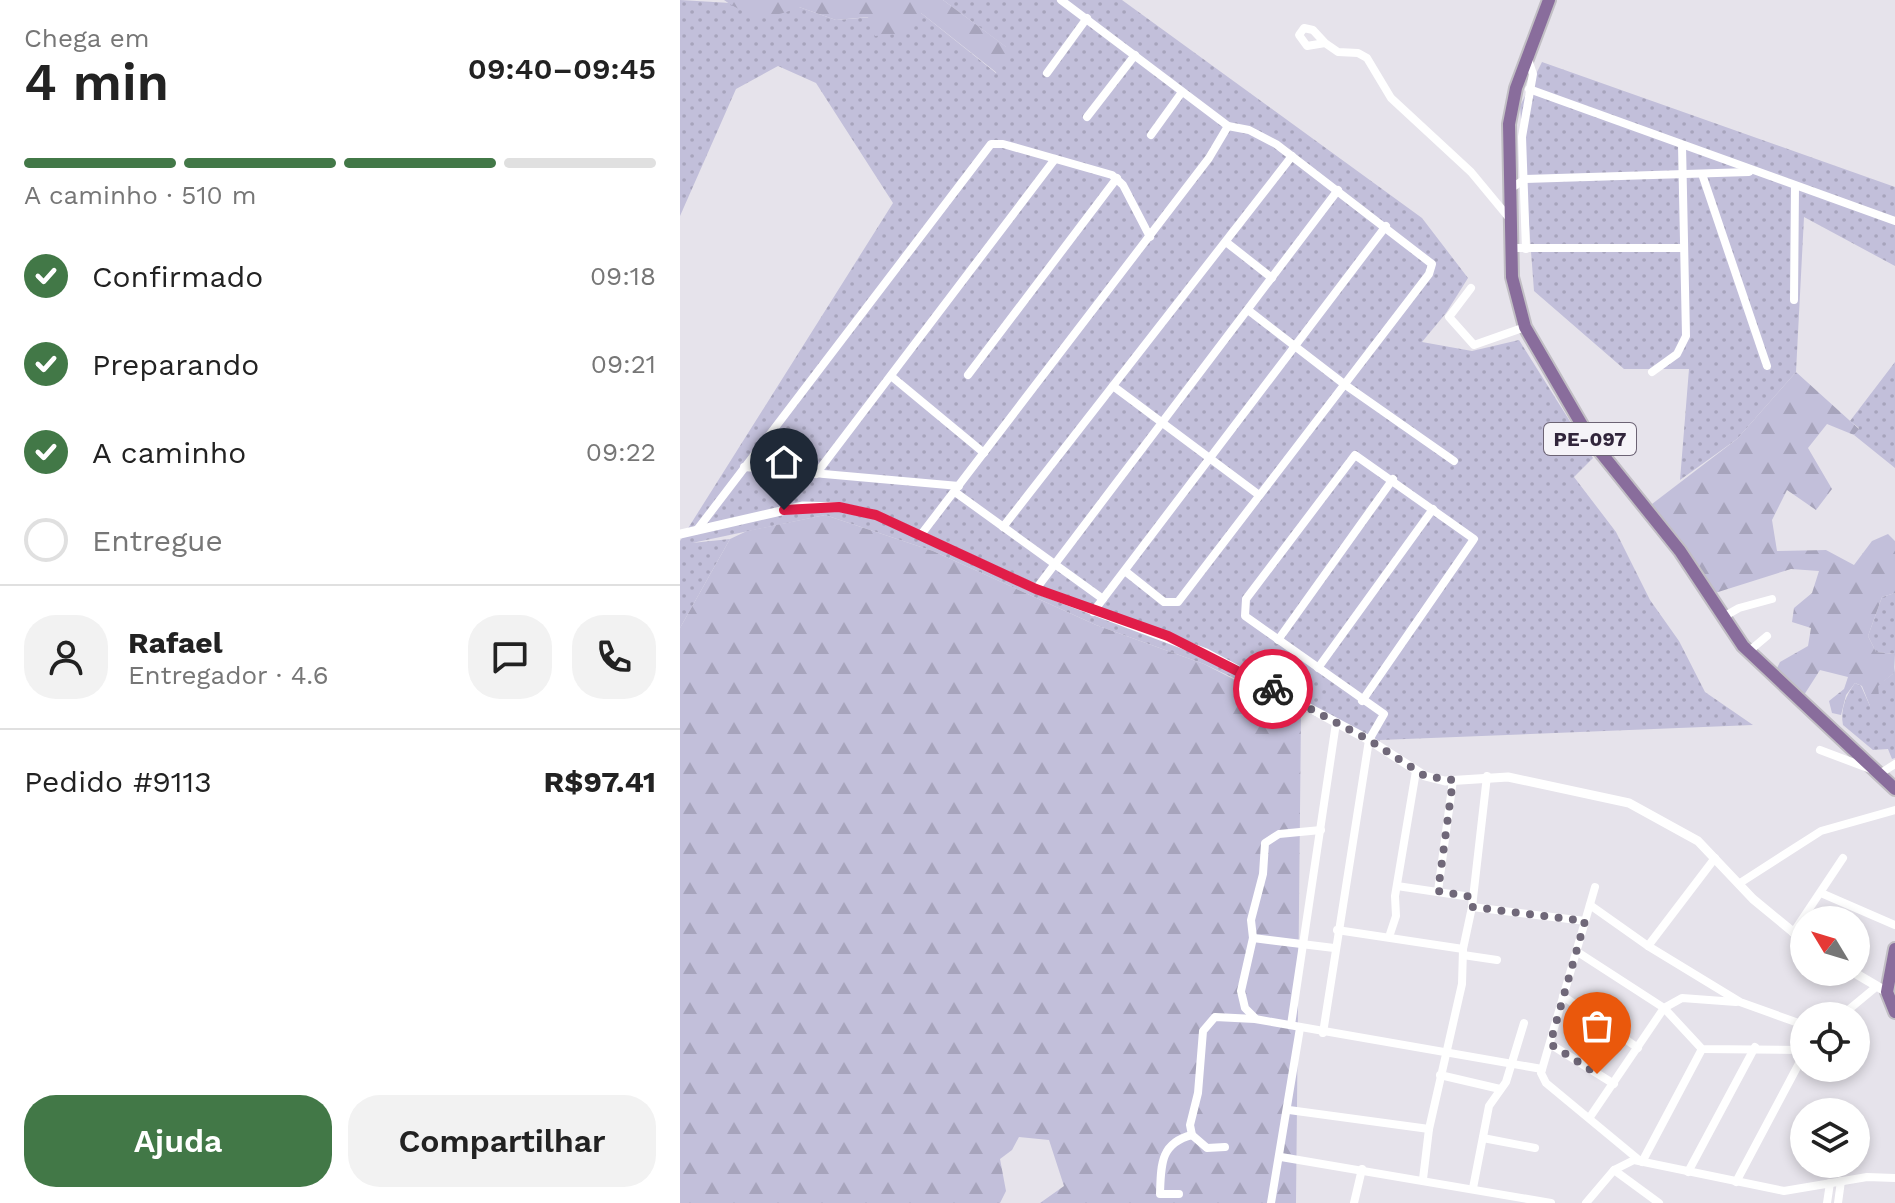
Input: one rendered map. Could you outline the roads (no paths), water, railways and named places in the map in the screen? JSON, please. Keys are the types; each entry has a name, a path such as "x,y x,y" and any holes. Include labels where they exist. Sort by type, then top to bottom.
{"main road":[{"name":"PE-097","path":"1549,0 1511,107 1508,168 1514,295 1525,327 1559,392 1607,466 1674,543 1748,652 1895,788"},
{"path":"1895,949 1882,990 1895,1012"}],"street":[{"path":"1061,0 1228,126 1259,134 1292,156 1425,256 1432,267 1175,604 1164,602 1125,571"},
{"path":"1047,73 1087,18"},
{"path":"1325,43 1338,52 1358,53 1367,58 1391,98 1471,172 1510,219"},
{"path":"1087,117 1135,55"},
{"path":"1526,249 1522,137 1533,74 1528,59"},
{"path":"1529,89 1752,172 1895,221"},
{"path":"1151,135 1182,92"},
{"path":"920,536 1150,237 1209,158 1228,126"},
{"path":"697,530 989,146 1003,144 1117,178 1150,237"},
{"path":"1652,372 1677,354 1686,336 1682,145"},
{"path":"1003,527 1292,156"},
{"path":"816,474 1055,159"},
{"path":"1508,168 1525,179"},
{"path":"1509,190 1525,179 1752,172"},
{"path":"1702,174 1767,366"},
{"path":"968,375 1117,178"},
{"path":"1794,300 1795,186"},
{"path":"1036,589 1338,190"},
{"path":"1093,612 1386,226"},
{"path":"1226,242 1272,278"},
{"path":"1512,248 1684,248"},
{"path":"1471,288 1449,317 1474,345 1525,327"},
{"path":"1248,310 1344,384 1454,461"},
{"path":"891,376 984,453"},
{"path":"1113,386 1259,495"},
{"path":"1323,1033 1369,740 1384,714 1362,701 1245,616 1246,599 1352,457 1358,456 1474,539 1362,701"},
{"path":"744,467 957,489 1003,527 1103,599"},
{"path":"1278,640 1393,479"},
{"path":"680,534 794,508 826,506 876,515 1036,589 1093,612 1168,636 1206,653 1369,740 1416,771 1434,779 1487,776 1629,803 1690,835 1790,930"},
{"path":"1318,668 1433,509"},
{"path":"1723,617 1739,608 1772,599"},
{"path":"1748,652 1767,636"},
{"path":"1271,1203 1289,1110 1305,943 1336,723"},
{"path":"1820,750 1881,773 1895,764"},
{"path":"1389,937 1396,916 1397,886 1416,771"},
{"path":"1423,1179 1429,1129 1459,1001 1487,776"},
{"path":"1438,891 1453,780"},
{"path":"1740,883 1821,831 1895,810"},
{"path":"1255,1019 1241,997 1253,938 1251,920 1268,838 1321,830"},
{"path":"1648,946 1715,858"},
{"path":"1812,906 1843,858"},
{"path":"1397,886 1438,891 1472,902 1585,921"},
{"path":"1595,887 1542,1069 1546,1083 1641,1161"},
{"path":"1821,893 1895,925"},
{"path":"1590,905 1648,946 1740,1002 1790,1020"},
{"path":"1337,930 1389,937 1497,960"},
{"path":"1253,938 1334,948"},
{"path":"1576,951 1664,1008 1702,1049 1755,1047 1790,1051"},
{"path":"1863,1002 1882,990 1870,983"},
{"path":"1563,996 1638,1048"},
{"path":"1590,1117 1664,1008 1682,998 1740,1002"},
{"path":"1225,1147 1207,1148 1192,1135 1190,1125 1199,1086 1205,1027 1215,1017 1255,1019 1542,1069"},
{"path":"1473,1188 1491,1102 1513,1063 1524,1023"},
{"path":"1550,1044 1614,1084"},
{"path":"1688,1172 1755,1047"},
{"path":"1641,1161 1702,1049"},
{"path":"1440,1075 1500,1089"},
{"path":"1736,1182 1790,1079"},
{"path":"1481,1085 1491,1102"},
{"path":"1289,1110 1429,1129"},
{"path":"1179,1194 1160,1194 1164,1153 1176,1139 1192,1135"},
{"path":"1483,1138 1535,1148"},
{"path":"1281,1157 1551,1203"},
{"path":"1586,1203 1614,1170 1628,1161 1641,1161 1784,1191 1841,1181 1895,1178"},
{"path":"1354,1203 1362,1169"},
{"path":"1614,1170 1659,1203"},
{"path":"1838,1203 1841,1181"},
{"path":"1827,1203 1830,1183"}]}
